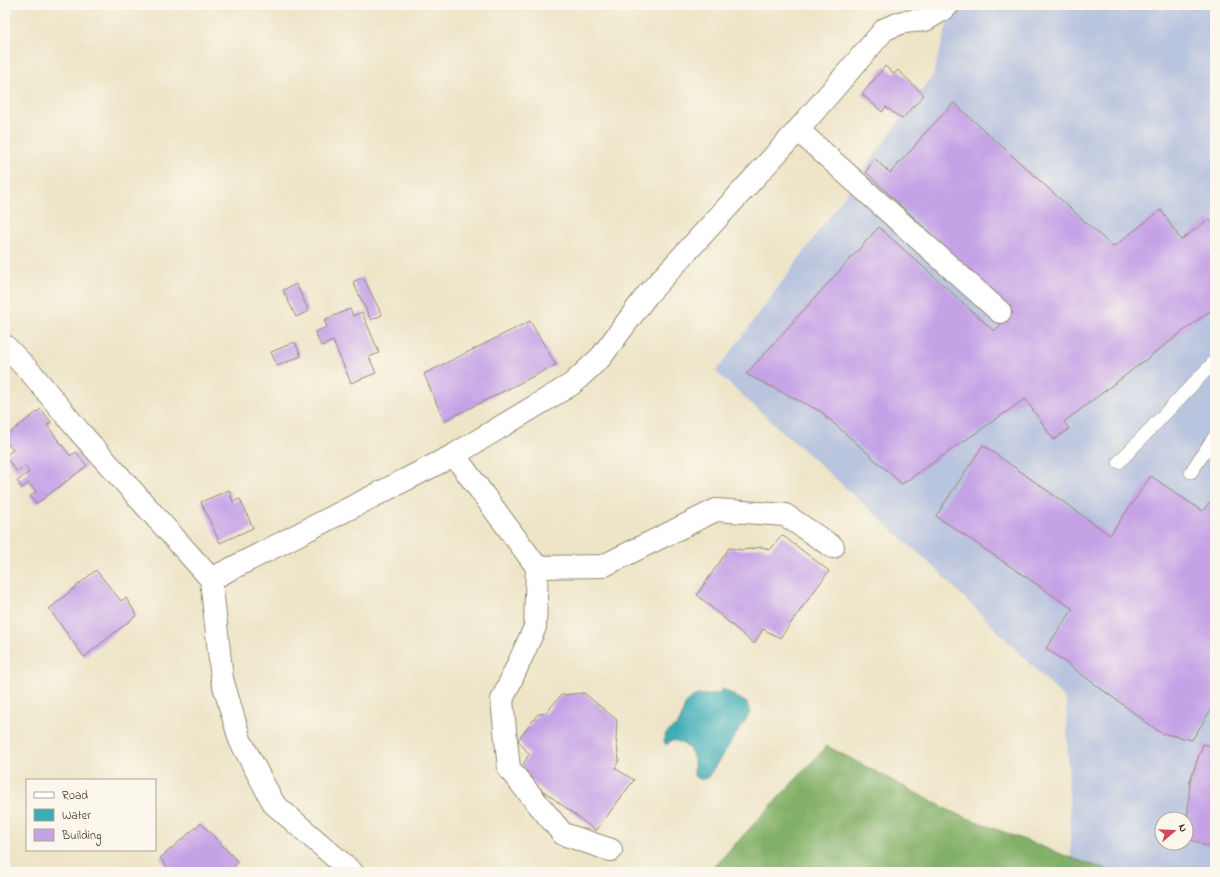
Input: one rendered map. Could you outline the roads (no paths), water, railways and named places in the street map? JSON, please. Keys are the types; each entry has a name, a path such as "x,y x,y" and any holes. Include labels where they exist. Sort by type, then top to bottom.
{"street":[{"path":"211,579 454,454 572,384 602,357 647,295 798,130 884,29 904,22 925,20 944,10 948,5"},
{"path":"798,130 1000,312"},
{"path":"5,346 33,375 78,430 211,579 222,679 240,740 274,804 352,872"},
{"path":"454,454 537,567 535,627 502,700 509,769 563,834 611,850"},
{"path":"537,567 603,566 716,510 785,515 833,547"}],"lane":[{"path":"1119,462 1215,361"},
{"path":"1191,472 1215,436"}],"water":[{"path":"723,689 747,703 750,713 708,777 699,779 694,776 694,759 690,750 685,745 674,741 671,741 666,745 664,738 666,734 681,720 688,700 697,695 716,694"}]}
